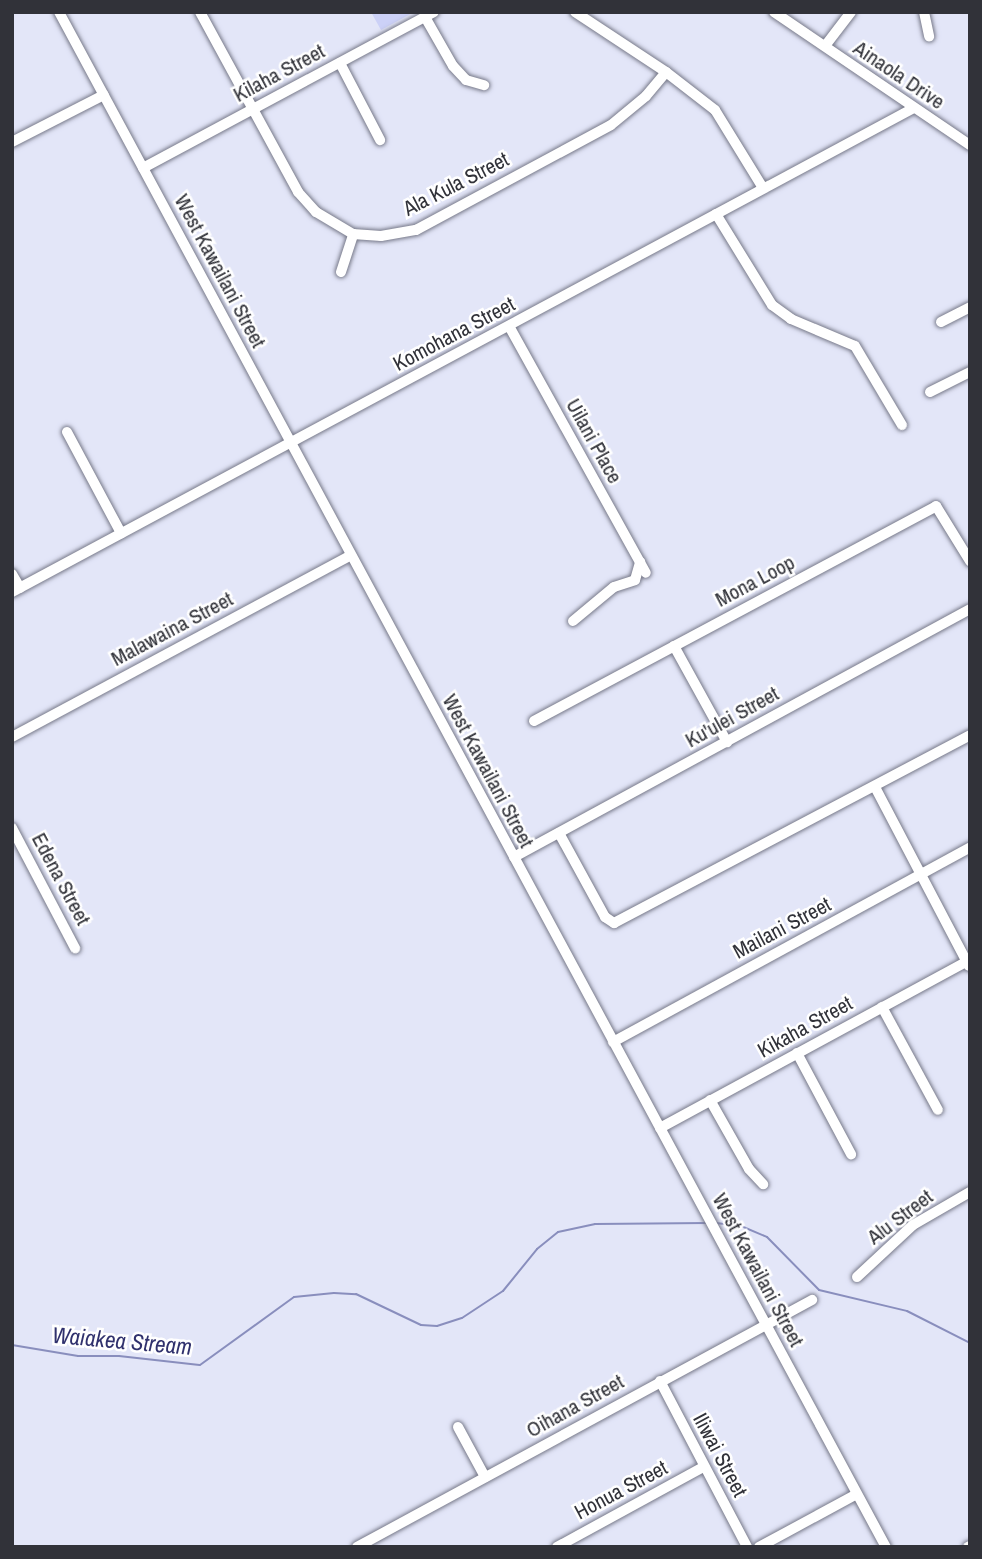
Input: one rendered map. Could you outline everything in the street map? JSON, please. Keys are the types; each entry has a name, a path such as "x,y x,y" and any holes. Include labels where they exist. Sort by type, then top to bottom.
{"street":[{"name":"West Kawailani Street","path":"59,12 886,1547"},
{"name":"Ala Kula Street","path":"201,12 298,192 316,212 353,234 381,236 416,230 611,125 646,96 666,72"},
{"path":"575,12 666,72 715,110 763,188"},
{"name":"Ainaola Drive","path":"774,12 912,109 970,145"},
{"path":"825,47 851,12"},
{"path":"924,12 929,36"},
{"path":"430,14 453,66 467,80 484,85"},
{"name":"Kilaha Street","path":"143,168 430,14"},
{"path":"340,63 380,139"},
{"path":"12,142 104,95"},
{"name":"Komohana Street","path":"16,590 912,109"},
{"path":"716,214 772,305 791,319 855,346 902,425"},
{"path":"341,272 353,234"},
{"path":"941,322 970,307"},
{"name":"Uilani Place","path":"509,326 646,573"},
{"path":"930,392 970,372"},
{"path":"67,432 121,533"},
{"name":"Mona Loop","path":"534,722 936,506 970,561"},
{"name":"Malawaina Street","path":"12,737 350,556"},
{"path":"573,621 614,587 635,580 640,561"},
{"path":"12,574 16,590"},
{"name":"Ku'ulei Street","path":"513,858 970,610"},
{"path":"674,646 727,742"},
{"path":"559,833 605,917 614,923 970,735"},
{"path":"874,787 969,962"},
{"name":"Edena Street","path":"12,828 75,948"},
{"name":"Mailani Street","path":"613,1042 970,848"},
{"name":"Kikaha Street","path":"660,1128 969,962"},
{"path":"882,1007 937,1110"},
{"path":"797,1053 851,1154"},
{"path":"710,1100 749,1169 763,1184"},
{"name":"Alu Street","path":"857,1277 913,1225 970,1192"},
{"name":"Oihana Street","path":"358,1547 812,1300"},
{"name":"Iliwai Street","path":"660,1381 747,1547"},
{"path":"458,1427 485,1477"},
{"name":"Honua Street","path":"557,1547 704,1467"},
{"path":"759,1547 857,1494"}],"shaded area":[{"path":"371,12 414,12 381,30"}],"waterway":[{"name":"Waiakea Stream","path":"12,1345 78,1356 119,1356 200,1365 294,1297 334,1293 356,1294 421,1325 437,1326 462,1318 503,1291 537,1249 558,1232 595,1224 707,1223"},
{"name":"Waiakea Stream","path":"716,1223 741,1226 767,1237 819,1290 907,1311 970,1343"}]}
